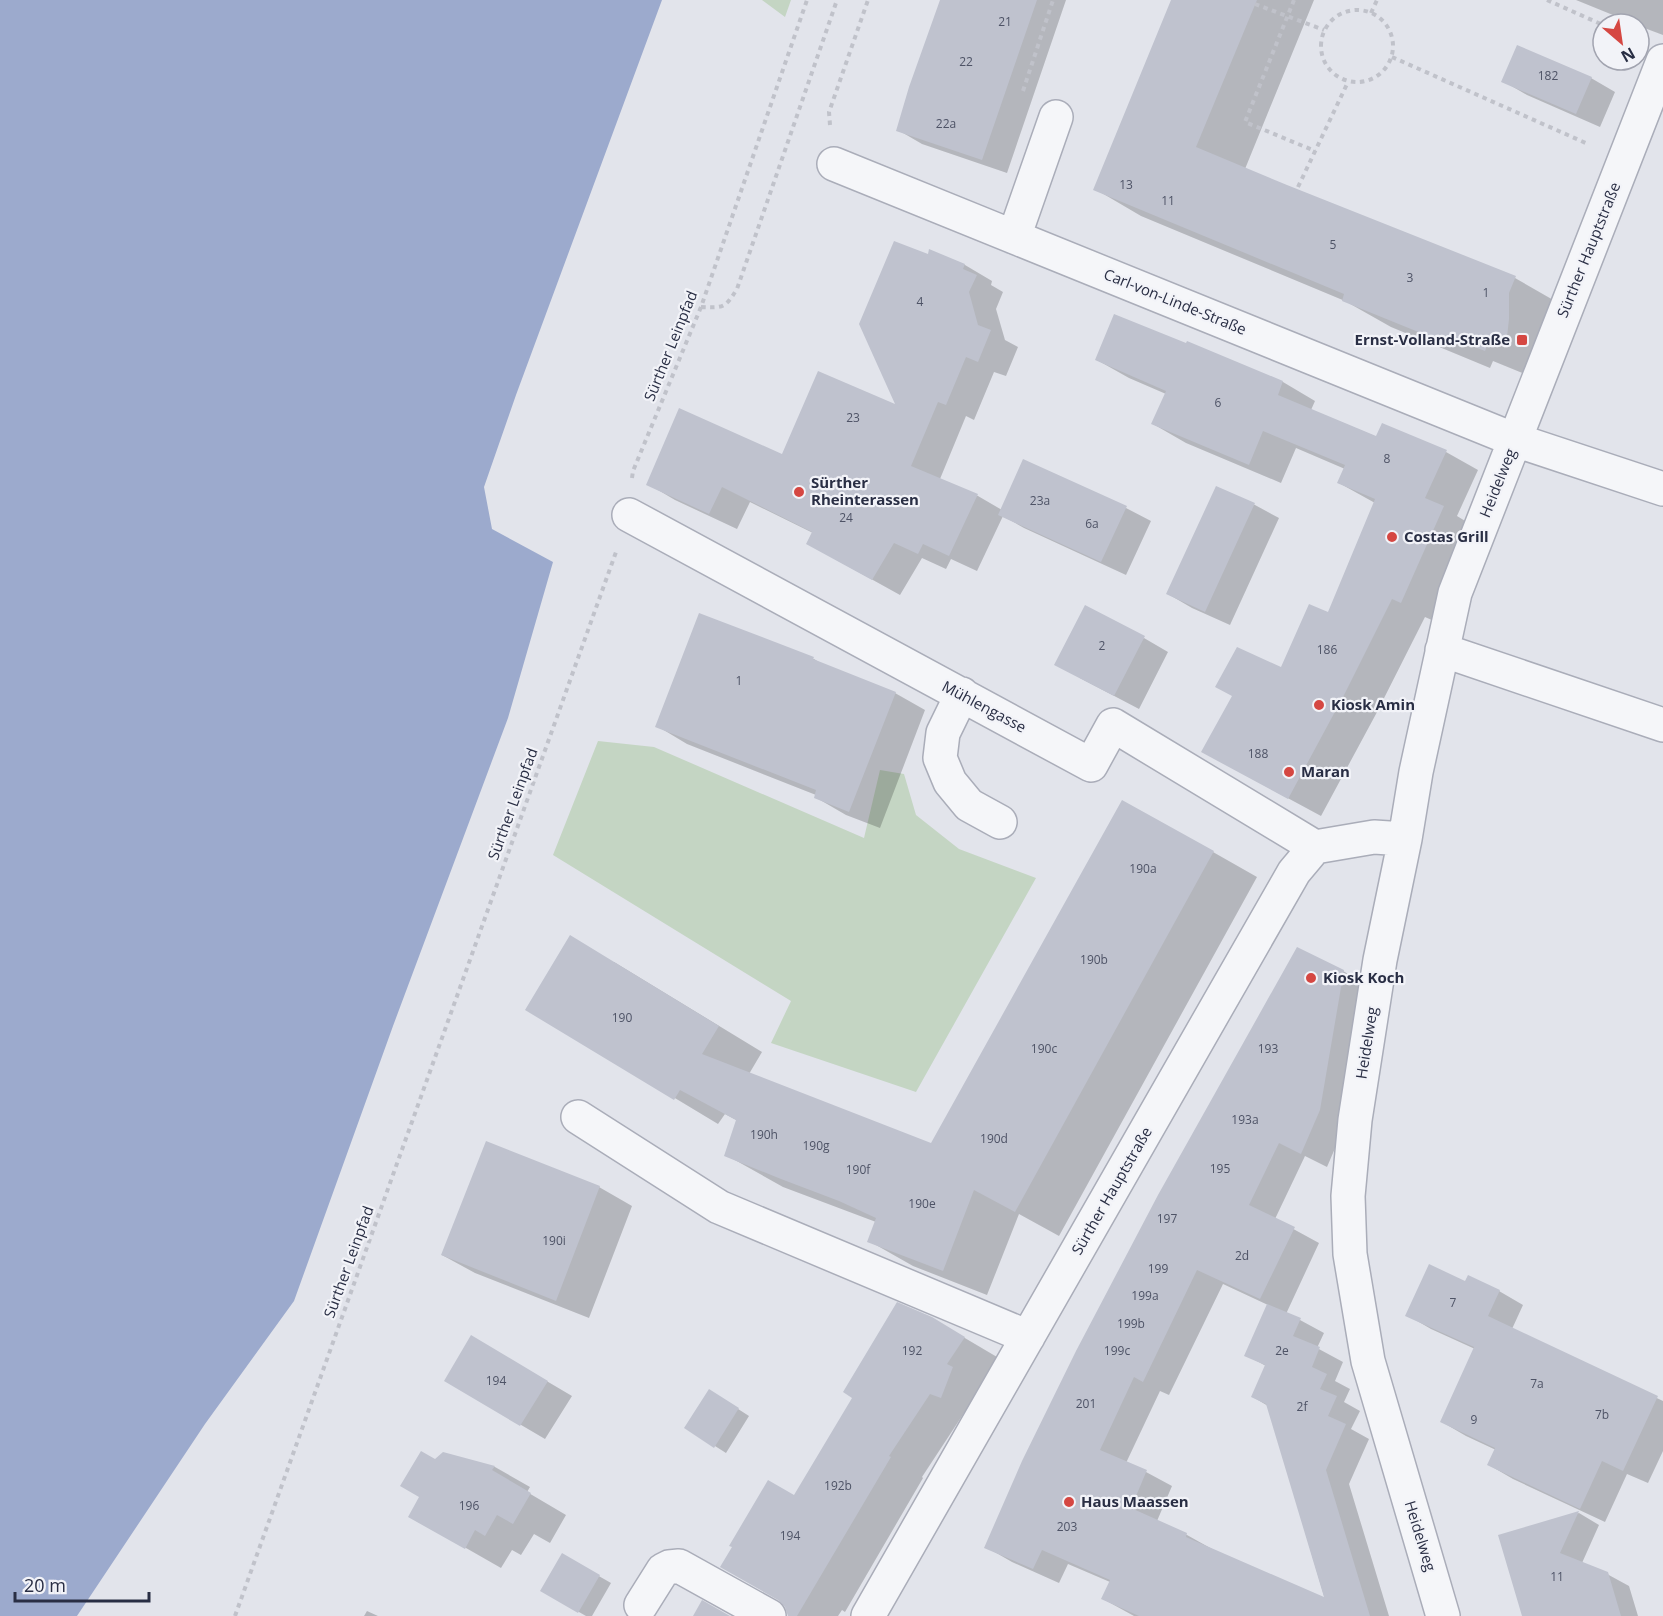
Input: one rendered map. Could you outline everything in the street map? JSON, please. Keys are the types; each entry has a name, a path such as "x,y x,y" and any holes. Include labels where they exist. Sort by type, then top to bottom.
{"street":[{"name":"Sürther Hauptstraße","path":"1515,440 1663,61"},
{"path":"1014,237 1056,117"},
{"name":"Carl-von-Linde-Straße","path":"834,164 1515,440 1663,489"},
{"name":"Heidelweg","path":"1443,1616 1368,1361 1350,1254 1348,1196 1355,1120 1380,960 1442,650 1455,592 1515,440"},
{"name":"Mühlengasse","path":"629,515 1091,765 1113,725 1315,847"},
{"path":"1442,650 1663,725"},
{"path":"962,694 943,733 940,758 950,782 969,804 1000,822"},
{"path":"1315,847 1374,837 1405,839"},
{"name":"Sürther Hauptstraße","path":"868,1616 1294,872 1315,847"},
{"path":"578,1118 720,1207 1028,1337"},
{"path":"641,1605 663,1570 669,1566 679,1566 769,1616"}],"path":[{"name":"Sürther Leinpfad","path":"235,1616 629,515 633,471 701,307 807,0"},
{"path":"701,307 716,308 728,304 737,289 837,0"},
{"path":"834,164 829,112 868,0"},
{"path":"1294,0 1245,122 1315,151"},
{"path":"1371,13 1377,0"},
{"path":"1547,0 1591,19"},
{"path":"1255,4 1324,30"},
{"path":"1349,10 1371,13 1388,26 1392,36 1394,46 1387,67 1370,80 1348,81 1338,77 1324,62 1321,40 1324,30 1330,21 1349,10"},
{"path":"1392,57 1625,160"},
{"path":"1298,187 1348,81"}],"green space":[{"path":"762,0 791,0 785,17"},
{"path":"598,741 654,747 864,838 880,770 904,774 916,815 959,849 1036,878 916,1092 771,1043 791,1001 553,855"}],"water":[{"path":"0,0 662,0 484,487 492,529 553,562 508,718 393,1026 294,1301 205,1424 77,1616 0,1616"}],"building":[{"path":"940,0 1037,0 982,160 896,131"},
{"path":"1171,0 1257,0 1196,147 1516,276 1509,293 1506,346 1490,339 1485,351 1446,336 1443,342 1342,301 1344,294 1093,190"},
{"path":"1517,45 1592,77 1576,114 1501,82"},
{"path":"894,241 928,254 929,249 965,264 963,269 977,275 969,292 978,325 991,330 978,362 966,357 946,405 938,402 911,466 978,494 949,556 923,544 918,554 894,543 872,580 806,544 812,532 722,487 709,514 646,485 679,408 782,454 818,371 895,404 859,324"},
{"path":"1114,314 1186,343 1187,341 1283,381 1278,395 1376,436 1382,423 1447,450 1425,498 1444,506 1401,603 1392,599 1288,799 1201,752 1232,696 1215,687 1237,647 1281,667 1309,604 1328,612 1375,499 1337,483 1345,465 1263,431 1249,465 1151,424 1166,391 1095,360"},
{"path":"1023,459 1127,506 1101,562 998,515"},
{"path":"1216,486 1255,503 1205,612 1166,594"},
{"path":"1085,605 1145,636 1114,696 1054,665"},
{"path":"699,613 814,657 813,659 896,692 849,812 814,798 816,790 655,727"},
{"path":"1122,800 1214,851 1015,1212 974,1190 943,1271 867,1242 876,1218 724,1156 736,1120 680,1090 674,1100 525,1010 570,935 719,1026 702,1054 931,1143"},
{"path":"1297,947 1344,970 1320,1110 1301,1154 1279,1143 1249,1205 1295,1227 1260,1299 1197,1270 1143,1382 1134,1377 1100,1450 1147,1470 1131,1508 1187,1533 1186,1537 1324,1597 1266,1404 1251,1397 1265,1365 1244,1356 1267,1304 1301,1318 1293,1336 1320,1347 1312,1367 1327,1374 1320,1389 1337,1396 1328,1416 1346,1424 1326,1470 1370,1616 1139,1616 1101,1599 1110,1580 1042,1550 1033,1569 984,1548 1022,1461 1076,1351 1158,1195"},
{"path":"486,1141 600,1186 556,1301 441,1255"},
{"path":"1429,1264 1465,1281 1468,1275 1500,1290 1488,1316 1658,1396 1623,1471 1602,1461 1580,1509 1487,1465 1495,1448 1440,1422 1474,1347 1405,1316"},
{"path":"897,1302 932,1317 965,1337 947,1364 953,1367 941,1398 930,1394 889,1456 891,1457 797,1616 788,1616 785,1607 778,1600 720,1567 732,1547 729,1546 768,1480 794,1495 852,1398 843,1392"},
{"path":"471,1335 548,1381 520,1426 444,1381"},
{"path":"709,1389 739,1408 714,1448 684,1428"},
{"path":"421,1451 435,1459 443,1452 495,1466 492,1470 531,1493 513,1524 497,1515 485,1536 475,1530 465,1549 408,1517 419,1497 400,1486"},
{"path":"1579,1511 1560,1553 1608,1572 1621,1616 1522,1616 1498,1535"},
{"path":"562,1553 600,1575 578,1613 540,1591"},
{"path":"702,1600 730,1616 693,1616"}],"place":[{"name":"Ernst-Volland-Straße","path":"1522,340"},
{"name":"Sürther Rheinterassen","path":"799,492"},
{"name":"Costas Grill","path":"1392,537"},
{"name":"Kiosk Amin","path":"1319,705"},
{"name":"Maran","path":"1289,772"},
{"name":"Kiosk Koch","path":"1311,978"},
{"name":"Haus Maassen","path":"1069,1502"}]}
